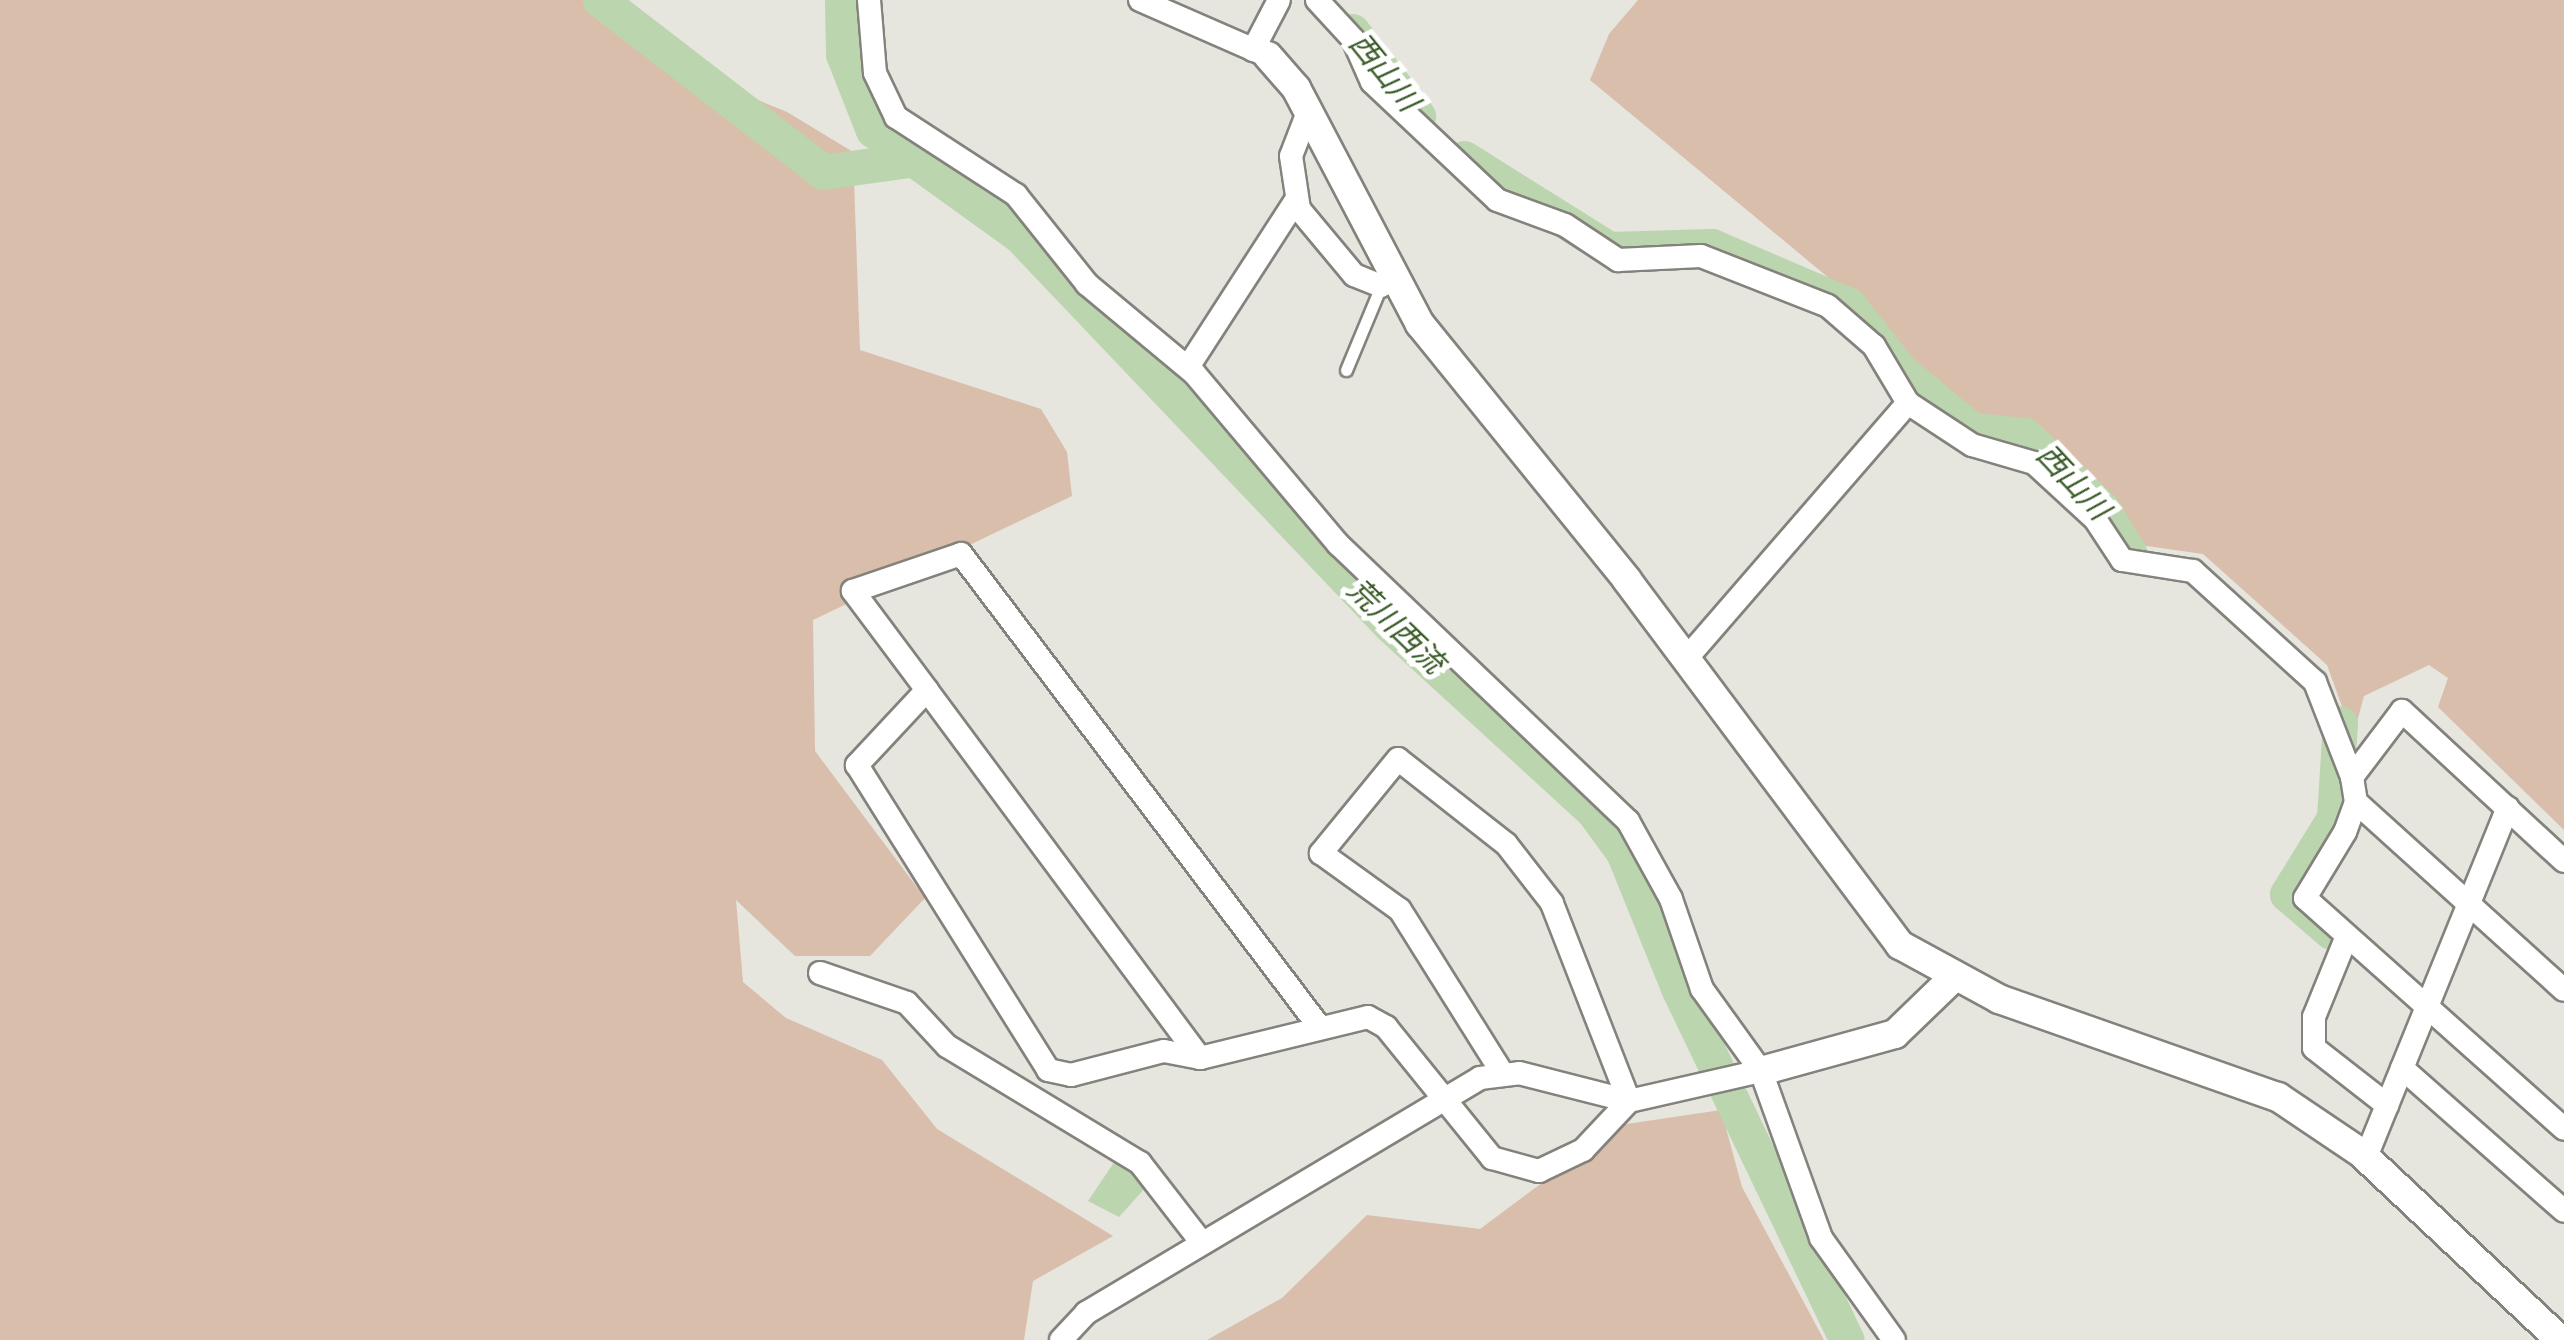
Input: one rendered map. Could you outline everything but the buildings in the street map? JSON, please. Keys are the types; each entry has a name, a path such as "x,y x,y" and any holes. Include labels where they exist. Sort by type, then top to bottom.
{"street":[{"path":"869,0 874,73 896,117 994,176 1087,284 1188,367 1338,544 1628,820 1671,900 1702,989 1757,1073 1821,1238 1894,1340"},
{"path":"1140,0 1260,53 1308,112 1386,282 1480,408 1686,658 1878,920 1952,979 2252,1085 2366,1158 2560,1340"},
{"path":"1260,53 1279,0"},
{"path":"1318,0 1352,39 1372,82 1497,200 1565,225 1618,260 1701,256 1770,276 1828,306 1874,346 1908,403 1972,445 2034,463 2095,519 2122,560 2193,571 2315,682 2352,776 2356,802 2305,898 2564,1129"},
{"path":"1308,112 1291,156 1296,200 1332,254 1386,282"},
{"path":"1188,367 1296,200"},
{"path":"1686,658 1908,403"},
{"path":"1200,1058 853,591 961,554 1318,1025"},
{"path":"927,690 857,765 995,972 1041,1065 1071,1075 1124,1056 1200,1058 1318,1025 1378,1020 1492,1158 1538,1171 1583,1150 1629,1101"},
{"path":"2352,776 2402,712 2564,861"},
{"path":"1501,1071 1400,910 1321,853 1398,759 1533,874 1629,1101"},
{"path":"2356,802 2564,990"},
{"path":"2366,1158 2508,808"},
{"path":"2347,936 2314,1017 2314,1048 2388,1104"},
{"path":"820,974 907,1003 948,1046 1140,1163 1202,1244"},
{"path":"1061,1340 1076,1320 1442,1097 1501,1071 1629,1101 1699,1089 1895,1034 1952,979"},
{"path":"2402,1068 2564,1212"}],"lane":[{"path":"1346,370 1386,282"}],"shaded area":[{"path":"0,0 602,0 673,65 787,112 853,152 860,350 1041,409 1067,452 1072,496 813,620 815,751 925,898 870,956 795,956 736,900 743,982 786,1018 882,1060 937,1129 1113,1236 1033,1281 1024,1340 0,1340"},
{"path":"1638,0 2564,0 2564,830 2438,707 2448,678 2429,665 2364,696 2353,737 2327,665 2203,554 2133,544 2095,488 2034,430 1976,417 1911,367 1847,293 1590,80 1609,34"},
{"path":"1721,1110 1742,1187 1824,1340 1207,1340 1282,1298 1367,1215 1480,1229 1620,1125"},
{"path":"1115,1161 1147,1186 1119,1217 1088,1201"}],"waterway":[{"path":"600,0 823,172 916,159"},
{"name":"荒川西流","path":"842,0 843,54 873,130 1020,236 1390,625 1593,811 1623,852 1679,990 1847,1340"},
{"name":"西山川","path":"1352,31 1418,116"},
{"name":"西山川","path":"1464,158 1609,249 1712,246 1849,305 1901,371 1972,430 2025,435 2102,508 2129,552"},
{"name":"西山川","path":"2331,932 2287,894 2334,818 2340,723"}]}
